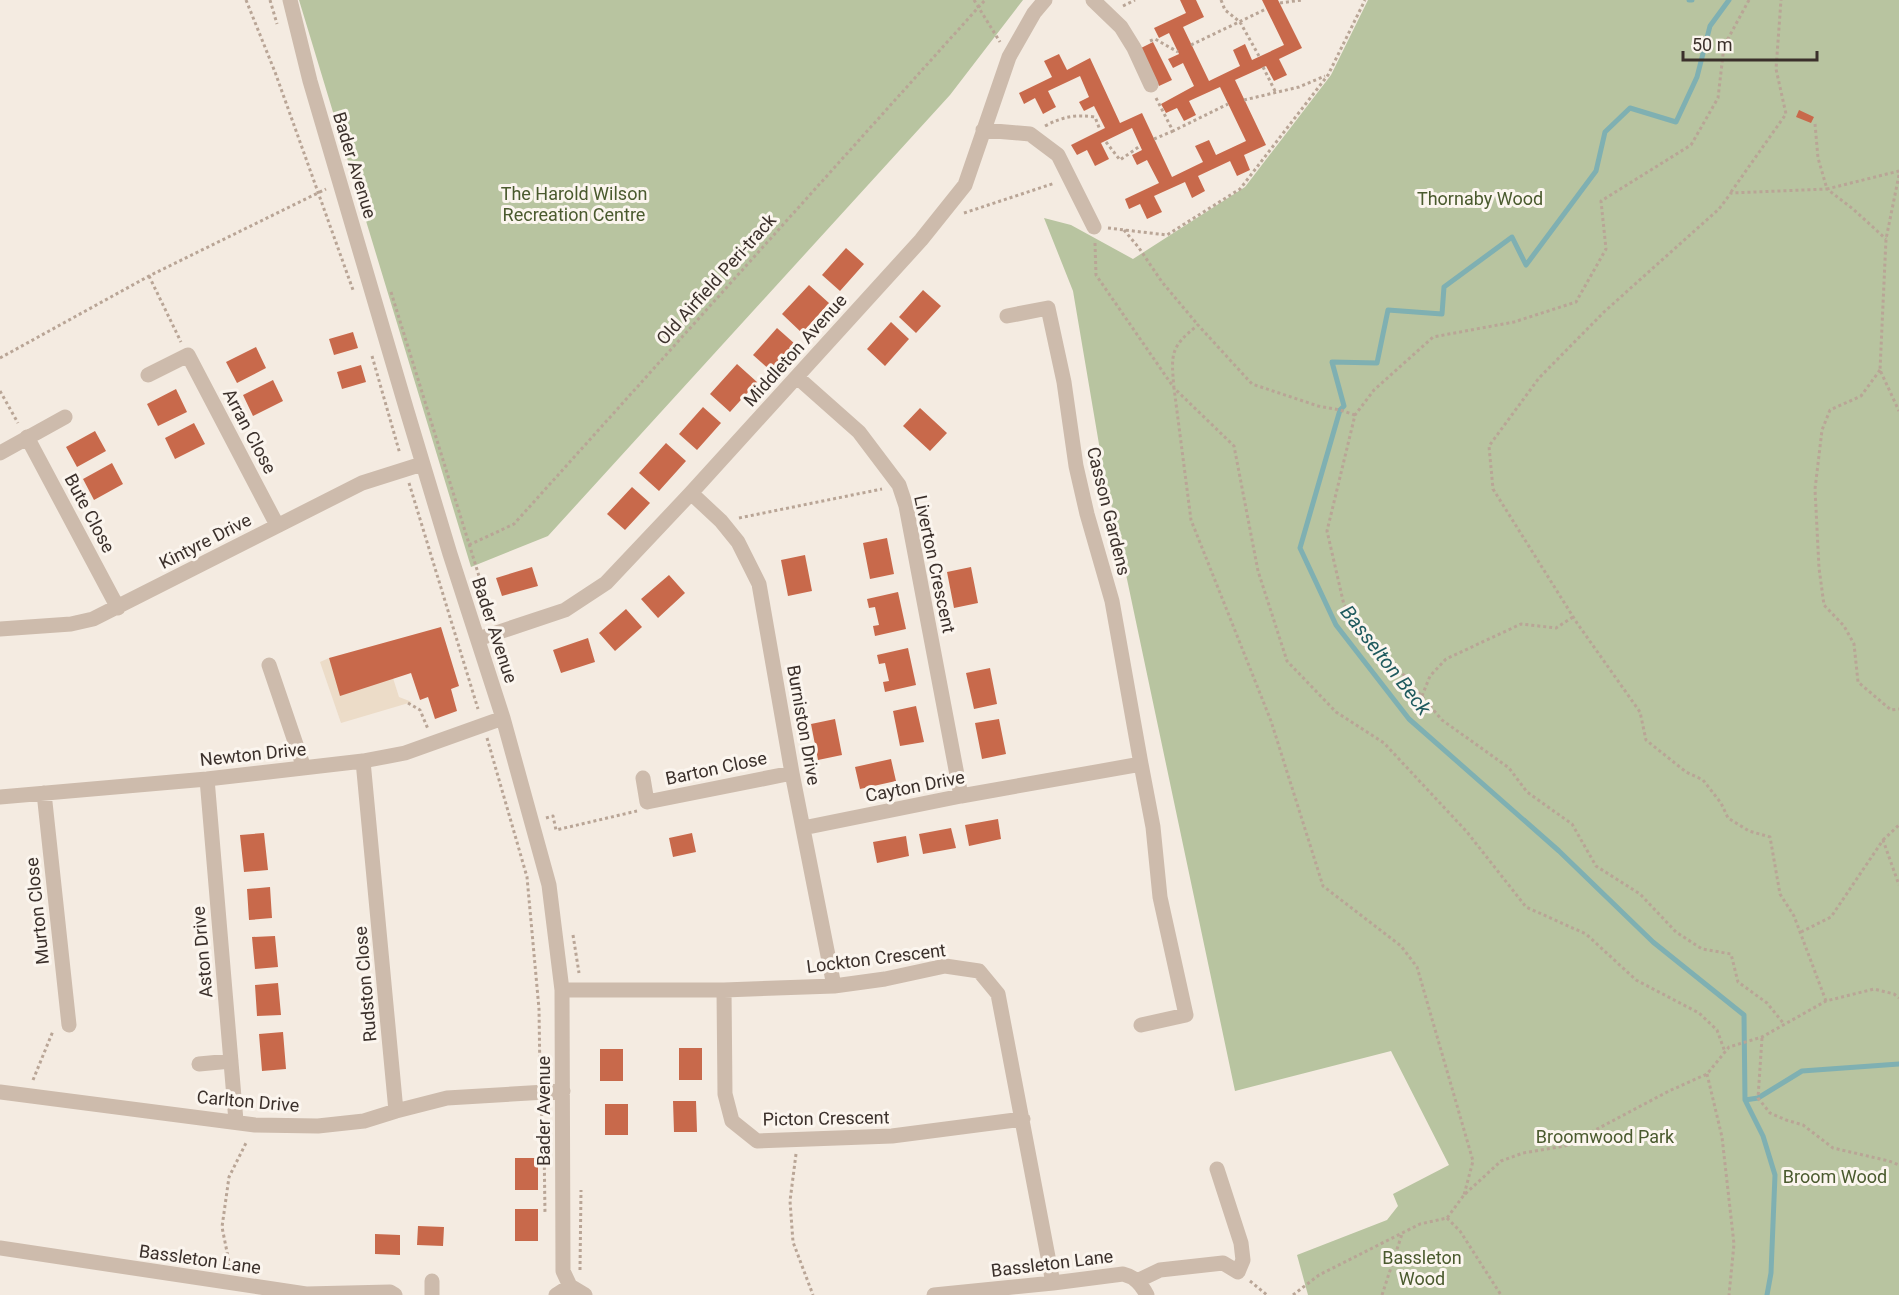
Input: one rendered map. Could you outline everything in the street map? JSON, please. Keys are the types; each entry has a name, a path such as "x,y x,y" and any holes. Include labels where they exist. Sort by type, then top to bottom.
{"street":[{"name":"Bader Avenue","path":"290,0 310,81 422,464 503,718 549,885 562,990 563,1271 570,1286"},
{"name":"Middleton Avenue","path":"478,639 565,610 606,583 797,377 934,223 965,185 1010,57 1034,13 1045,0"},
{"path":"1093,0 1121,27 1134,48 1151,85"},
{"path":"983,130 1030,134 1058,155 1094,227"},
{"name":"Casson Gardens","path":"1007,316 1048,308 1064,382 1076,465 1087,514 1112,601 1153,827 1160,897 1186,1015 1141,1025"},
{"path":"148,375 188,355"},
{"name":"Arran Close","path":"188,355 278,525"},
{"name":"Liverton Crescent","path":"797,377 859,432 898,485 906,507 961,796"},
{"path":"0,453 65,417"},
{"name":"Bute Close","path":"27,437 118,608"},
{"name":"Kintyre Drive","path":"0,629 71,624 93,619 362,483 422,464"},
{"name":"Burniston Drive","path":"691,493 721,521 738,542 759,584 792,773 834,986"},
{"path":"269,665 304,768"},
{"name":"Newton Drive","path":"0,797 207,779 363,761 405,753 503,718"},
{"name":"Rudston Close","path":"363,761 396,1110"},
{"name":"Cayton Drive","path":"803,828 961,796 1141,764"},
{"name":"Barton Close","path":"643,778 647,802 792,773"},
{"name":"Aston Drive","path":"207,779 236,1121"},
{"name":"Murton Close","path":"44,793 69,1025"},
{"name":"Lockton Crescent","path":"562,990 724,990 834,986 885,979 945,966 979,971 998,994 1053,1283"},
{"name":"Picton Crescent","path":"724,990 725,1094 732,1121 757,1141 892,1136 1023,1119"},
{"path":"199,1064 231,1060"},
{"name":"Carlton Drive","path":"0,1092 255,1125 318,1126 364,1121 396,1110 447,1098 563,1091"},
{"path":"1147,1295 1137,1281 1160,1270 1223,1263 1238,1272 1243,1260 1241,1243 1217,1169"},
{"name":"Bassleton Lane","path":"0,1248 306,1294 392,1294"},
{"name":"Bassleton Lane","path":"934,1295 1122,1274 1132,1276 1137,1281"},
{"path":"556,1295 570,1286 585,1295"}],"path":[{"path":"246,0 275,72 354,295"},
{"path":"974,0 1010,57"},
{"name":"Old Airfield Peri-track","path":"450,554 514,524 985,0"},
{"path":"1221,0 1225,10 1240,22 1259,56"},
{"path":"1280,3 1300,0"},
{"path":"1365,0 1328,75 1240,189 1167,235 1094,227 1096,275 1174,388 1234,446 1258,571 1287,661 1336,712 1384,743 1467,832 1526,907 1586,934 1636,980 1699,1013 1717,1030 1725,1052"},
{"path":"1749,0 1724,46 1718,98 1691,145 1601,201 1606,249 1576,302 1515,322 1432,337 1374,390 1355,415 1327,531 1344,605 1442,720 1509,768 1527,792 1572,824 1596,866 1640,894 1676,932 1702,949 1731,954 1738,982 1767,1003 1784,1024"},
{"path":"1781,0 1776,69 1786,114 1719,209 1604,312 1539,378 1489,446 1493,489 1573,617 1640,712 1646,740 1686,772 1703,780 1721,802 1728,818 1749,831 1770,837 1780,894 1794,916 1826,1001"},
{"path":"1191,45 1266,9"},
{"path":"1134,48 1155,39 1178,52"},
{"path":"1263,67 1276,93"},
{"path":"1244,100 1276,93 1328,75"},
{"path":"1151,85 1173,131"},
{"path":"1154,139 1228,104"},
{"path":"1030,134 1067,116 1095,117 1100,130"},
{"path":"1815,124 1818,158 1827,189 1886,239"},
{"path":"1106,142 1120,160 1140,146"},
{"path":"1731,193 1827,189 1899,171"},
{"path":"1899,175 1886,239 1880,370 1899,411"},
{"path":"934,223 1070,178"},
{"path":"0,358 149,276 340,182"},
{"path":"1124,230 1198,326 1252,384 1318,406 1355,415"},
{"path":"149,276 188,355"},
{"path":"1198,326 1180,340 1171,359 1191,520 1271,721 1323,886 1401,946 1417,967 1473,1161 1464,1195"},
{"path":"370,349 404,470 483,725 527,877 539,1009 545,1220"},
{"path":"1880,370 1861,396 1830,410 1822,430 1815,489 1819,568 1824,605 1844,626 1854,644 1858,682 1892,710 1899,709"},
{"path":"0,391 27,437"},
{"path":"721,521 898,485"},
{"path":"1422,696 1430,676 1446,659 1521,624 1556,628 1573,617"},
{"path":"408,703 420,710 434,743"},
{"name":"Barton Close","path":"534,824 553,816 556,830 635,813 647,802"},
{"path":"1800,932 1831,917 1883,840 1899,825"},
{"path":"1883,840 1899,885"},
{"path":"1293,1295 1319,1275 1420,1224 1447,1218 1464,1195 1501,1161 1523,1153 1564,1146 1669,1091 1707,1074 1729,1047 1762,1037 1826,1001 1874,989 1894,993 1899,998"},
{"path":"26,1096 56,1026 69,1025"},
{"path":"1762,1037 1758,1098 1770,1113 1803,1125 1833,1148 1889,1161 1899,1166"},
{"path":"1707,1074 1722,1137 1734,1244 1729,1295"},
{"path":"234,1283 222,1227 229,1177 255,1125"},
{"path":"798,1139 790,1201 793,1242 813,1295"},
{"path":"1447,1218 1460,1231 1501,1295"},
{"path":"1382,1295 1403,1233"},
{"path":"1238,1272 1267,1295"}],"green space":[{"name":"The Harold Wilson Recreation Centre","path":"299,0 1023,0 950,95 548,536 471,567"},
{"path":"1368,0 1899,0 1899,1295 1308,1295 1297,1255 1387,1220 1398,1206 1393,1194 1449,1165 1391,1051 1235,1091 1101,456 1073,291 1044,218 1071,225 1133,259 1245,187 1331,75"}],"shaded area":[{"path":"329,658 393,678 399,697 412,702 341,723 320,662"}],"building":[{"path":"1180,0 1196,0 1204,17 1183,27 1209,81 1240,66 1233,50 1245,44 1252,60 1284,45 1262,0 1278,0 1302,48 1279,59 1287,75 1274,81 1266,66 1235,80 1266,145 1244,155 1250,170 1237,176 1230,161 1198,176 1205,191 1192,198 1185,182 1154,196 1162,212 1147,219 1140,204 1129,209 1125,199 1159,183 1147,160 1137,165 1132,155 1142,150 1132,128 1101,143 1109,159 1095,166 1087,150 1077,155 1071,145 1105,128 1094,106 1084,111 1079,102 1089,97 1080,76 1048,91 1056,107 1043,114 1035,98 1024,104 1019,93 1052,77 1044,61 1059,54 1067,70 1090,58 1120,123 1142,113 1172,177 1203,162 1195,146 1209,140 1216,155 1246,141 1220,87 1189,101 1196,115 1184,121 1177,108 1166,113 1161,104 1194,86 1183,63 1173,68 1168,59 1179,54 1169,33 1159,38 1154,28 1186,13"},
{"path":"1153,42 1172,80 1159,86 1141,48"},
{"path":"1799,110 1814,117 1811,123 1796,117"},
{"path":"846,248 864,264 840,291 822,275"},
{"path":"809,285 829,303 802,333 782,314"},
{"path":"923,290 941,306 916,333 899,317"},
{"path":"891,322 909,339 885,366 867,349"},
{"path":"777,328 795,344 771,371 753,355"},
{"path":"353,332 358,348 334,355 329,339"},
{"path":"256,347 266,368 237,383 226,362"},
{"path":"737,364 757,382 730,412 710,394"},
{"path":"361,365 366,382 342,389 337,372"},
{"path":"273,380 283,401 253,416 243,395"},
{"path":"176,389 187,412 158,426 147,404"},
{"path":"703,407 721,423 697,450 679,434"},
{"path":"920,408 947,433 930,451 903,426"},
{"path":"194,423 205,444 175,459 165,438"},
{"path":"95,431 106,451 77,467 66,447"},
{"path":"666,443 686,461 659,491 639,473"},
{"path":"112,463 123,484 94,500 83,479"},
{"path":"632,487 650,503 625,530 607,514"},
{"path":"887,538 894,574 870,579 863,543"},
{"path":"805,555 812,591 788,596 781,560"},
{"path":"532,567 538,586 502,596 496,578"},
{"path":"971,567 978,603 954,608 947,572"},
{"path":"669,575 685,593 658,618 641,599"},
{"path":"898,592 906,629 875,636 873,626 879,625 875,607 869,608 867,599"},
{"path":"626,609 642,627 615,651 599,633"},
{"path":"441,627 459,686 451,689 457,711 435,719 428,697 420,700 411,673 340,696 329,658"},
{"path":"588,638 595,662 561,673 553,650"},
{"path":"908,648 916,685 885,692 883,682 889,681 885,663 879,664 877,655"},
{"path":"990,668 997,704 974,709 966,673"},
{"path":"916,706 924,742 900,746 893,711"},
{"path":"835,719 842,755 818,760 811,724"},
{"path":"999,719 1006,754 982,759 975,723"},
{"path":"891,759 896,781 860,789 855,767"},
{"path":"998,819 1001,839 969,846 965,825"},
{"path":"951,828 956,848 923,854 919,834"},
{"path":"264,833 268,870 244,872 240,835"},
{"path":"692,833 696,852 673,857 669,838"},
{"path":"906,836 909,856 877,863 873,842"},
{"path":"270,887 272,918 249,920 247,889"},
{"path":"275,936 278,967 255,969 252,937"},
{"path":"278,983 281,1015 257,1016 255,985"},
{"path":"283,1032 286,1069 262,1071 259,1034"},
{"path":"679,1048 702,1048 702,1080 679,1080"},
{"path":"600,1049 623,1049 623,1081 600,1081"},
{"path":"673,1101 696,1101 697,1132 674,1132"},
{"path":"605,1104 628,1104 628,1135 605,1135"},
{"path":"515,1158 538,1158 538,1190 515,1190"},
{"path":"515,1209 538,1209 538,1241 515,1241"},
{"path":"418,1226 444,1227 443,1246 417,1245"},
{"path":"375,1234 400,1235 400,1255 375,1254"}],"waterway":[{"name":"Basselton Beck","path":"1729,0 1710,26 1697,77 1676,122 1630,108 1605,132 1596,171 1526,265 1512,237 1444,287 1442,314 1388,310 1377,363 1332,362 1344,406 1340,410 1300,548 1336,625 1409,719 1559,851 1653,942 1744,1015 1745,1100 1763,1136 1775,1175 1771,1273 1767,1295"},
{"path":"1745,1100 1758,1098 1802,1071 1899,1064"}],"park label":[{"name":"Thornaby Wood","path":"1480,198"},
{"name":"Broomwood Park","path":"1605,1136"},
{"name":"Broom Wood","path":"1835,1176"},
{"name":"Bassleton Wood","path":"1422,1267"}]}
